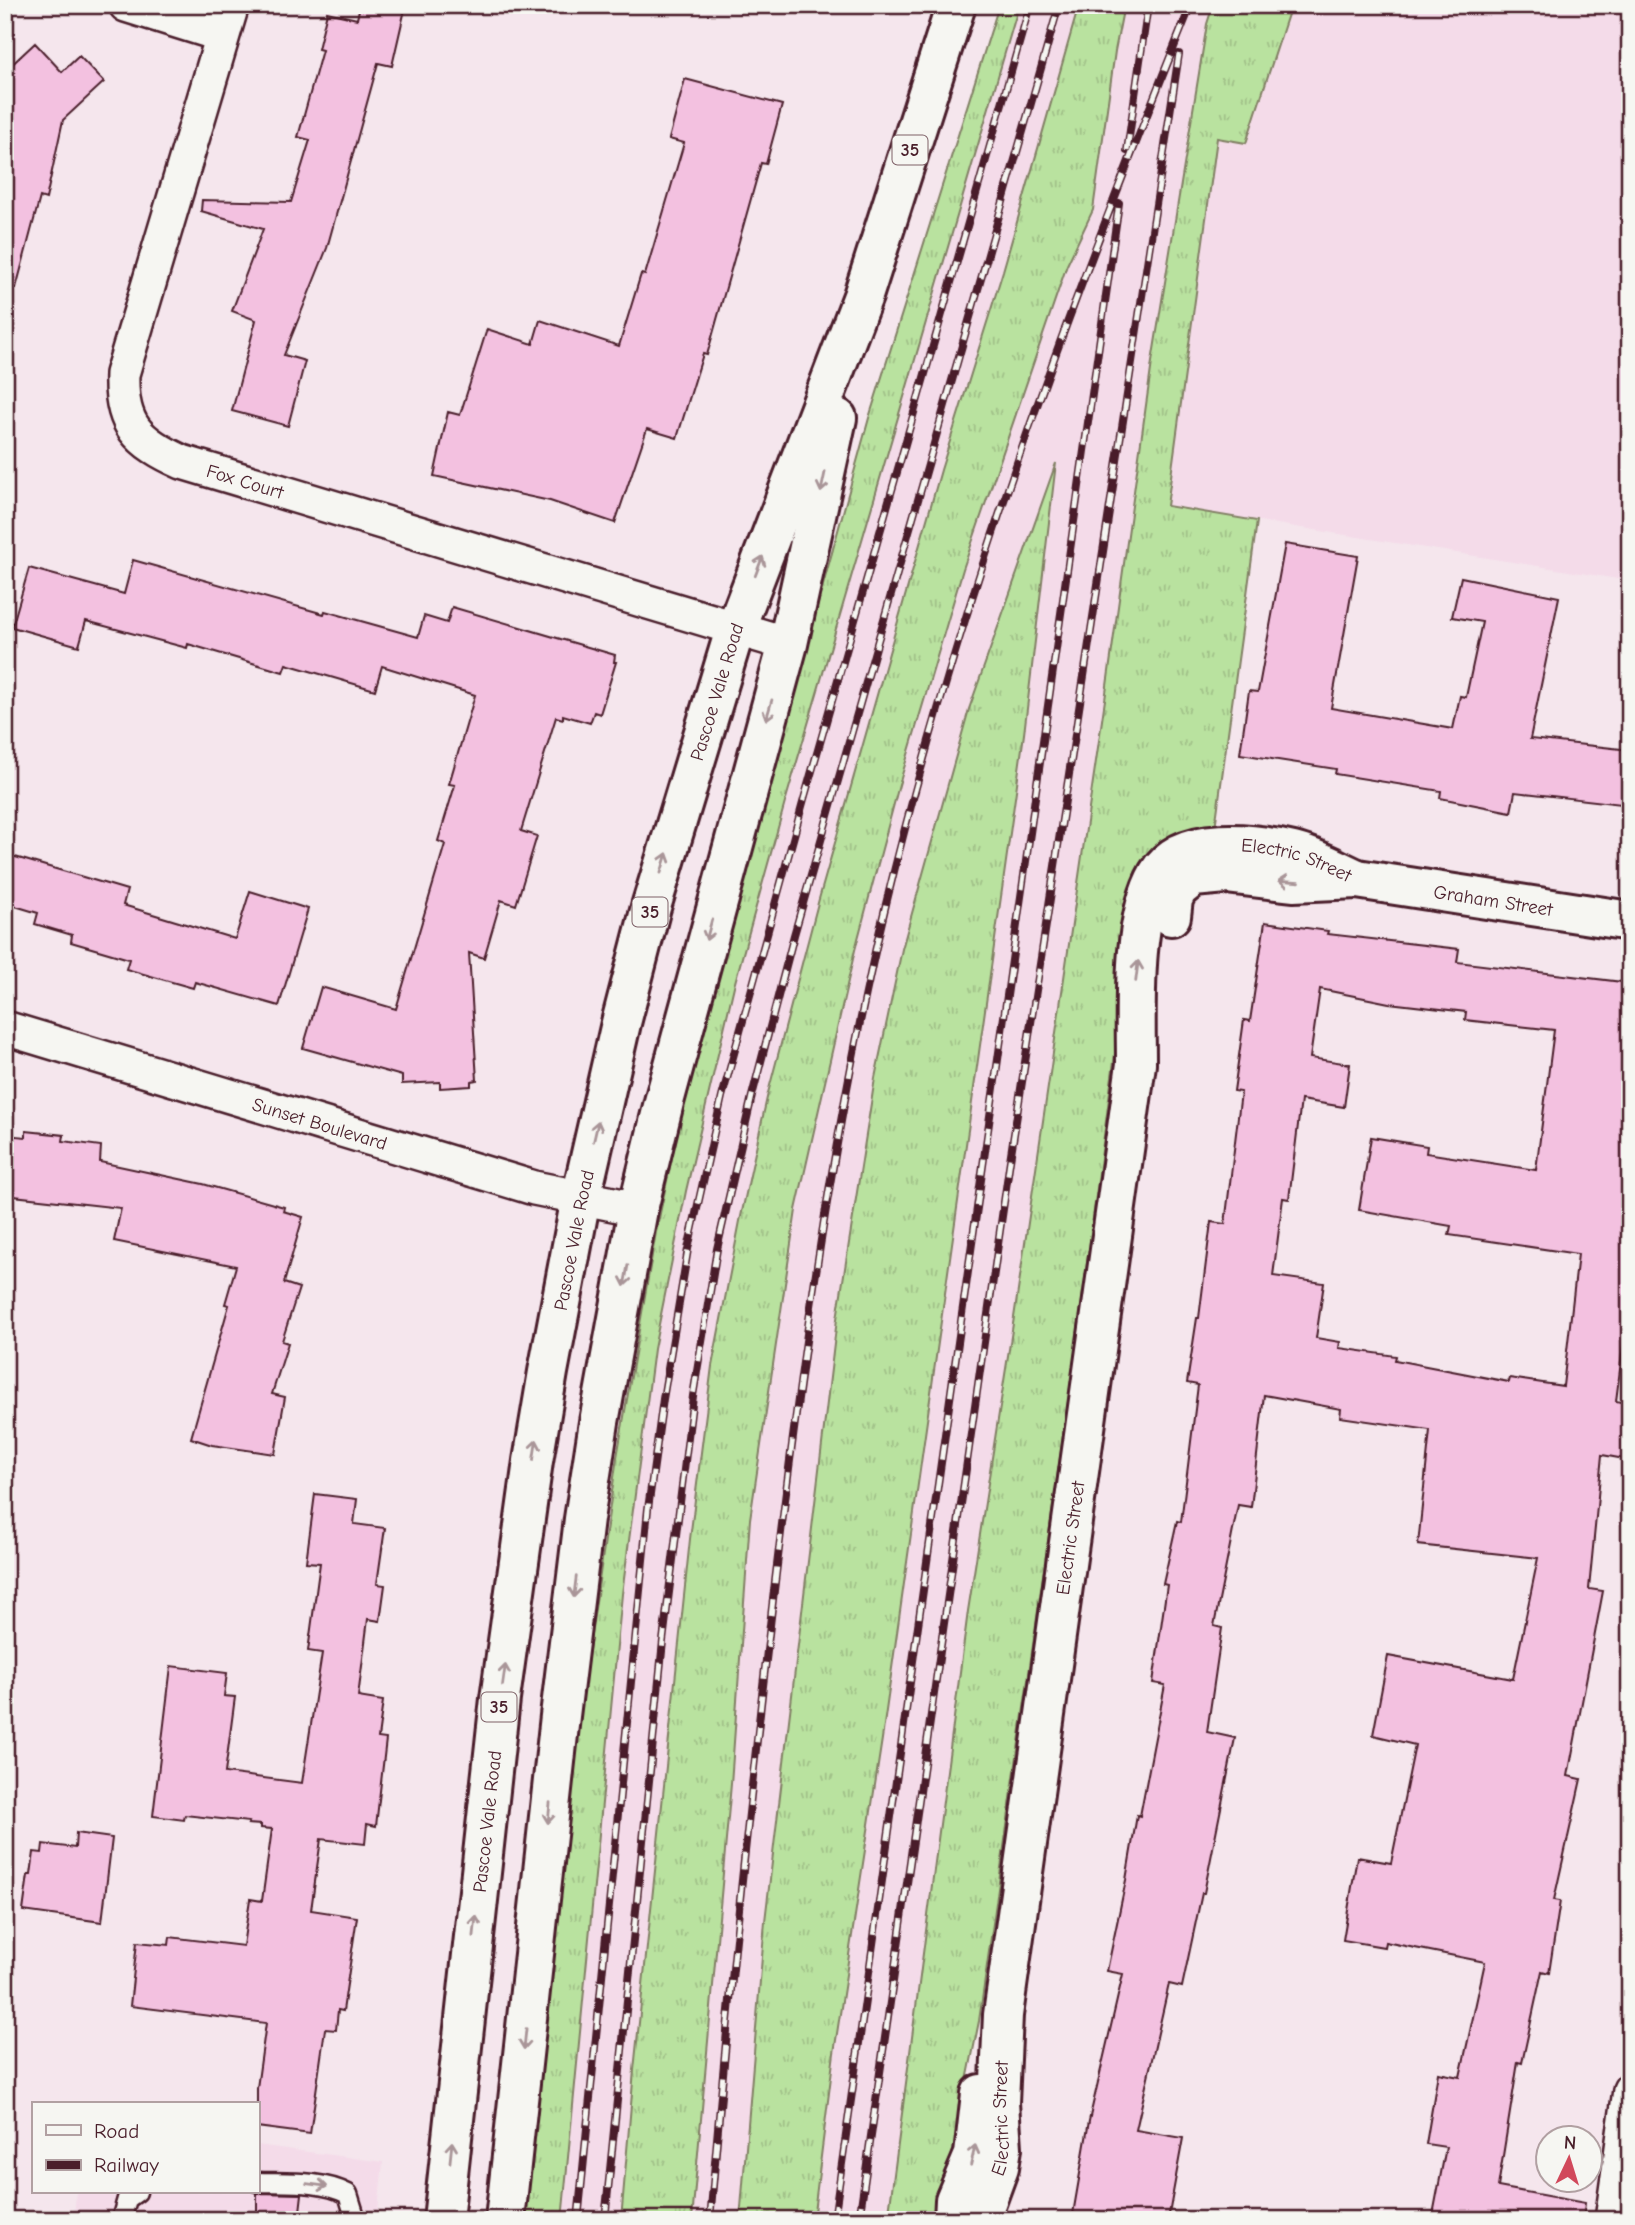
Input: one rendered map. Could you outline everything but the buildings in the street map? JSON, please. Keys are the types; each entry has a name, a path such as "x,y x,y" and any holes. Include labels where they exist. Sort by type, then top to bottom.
{"main road":[{"name":"Pascoe Vale Road","path":"443,2220 500,1699 533,1461 581,1198 621,1023 648,920 735,630 863,296 956,5"},
{"name":"Pascoe Vale Road","path":"505,2220 559,1716 584,1520 638,1209 727,861 788,644 863,296"},
{"name":"Electric Street","path":"982,2220 999,2167 1002,2148 999,2102 1003,2015 1136,1063 1161,985 1173,899 1178,889 1193,877 1207,875 1226,874 1293,882 1357,879"},
{"name":"Graham Street","path":"1357,879 1630,921"},
{"name":"Electric Street","path":"954,2220 955,2200 974,2155 984,2074 1003,2015"}],"street":[{"path":"126,5 227,20"},
{"name":"Fox Court","path":"227,20 122,374 121,390 125,411 135,432 153,449 181,462 788,644"},
{"name":"Sunset Boulevard","path":"5,1028 534,1188 638,1209"},
{"path":"1612,2220 1630,2090"}],"lane":[{"path":"259,2182 337,2188 348,2194 356,2220"},
{"path":"121,2220 127,2199 134,2194"}],"shaded area":[{"path":"1019,5 1079,5 1003,271 941,470 819,899 768,1093 740,1221 712,1366 690,1539 634,2070 621,2220 562,2220 622,1594 654,1349 686,1191 734,986 786,799"},
{"path":"1124,5 1213,5 1207,24 1152,362 1015,1311 968,1611 888,2220 813,2220 834,2053 882,1739 1024,734 1055,467 969,709 902,949 875,1078 837,1319 765,1921 740,2220 692,2220 731,1784 750,1519 796,1210 855,950 899,785 963,569 1067,265 1093,210"},
{"path":"1291,5 1630,5 1630,581 1167,506 1217,138 1246,143"},
{"path":"259,2145 383,2162 377,2220 74,2220 76,2194 259,2194"}],"green space":[{"path":"999,5 1019,5 786,799 734,986 686,1191 654,1349 622,1594 562,2220 524,2220 584,1684 617,1457 656,1232 694,1054 869,418"},
{"path":"1079,5 1124,5 1093,210 1067,265 963,569 899,785 855,950 796,1210 750,1519 731,1784 692,2220 621,2220 634,2070 690,1539 712,1366 740,1221 768,1093 819,899 941,470 1003,271"},
{"path":"1213,5 1291,5 1246,143 1217,138 1167,506 1257,521 1215,828 1136,897 1074,1360 979,2021 947,2180 945,2220 888,2220 968,1611 1015,1311 1152,362 1207,24"},
{"path":"1056,463 1024,734 882,1739 834,2053 813,2220 740,2220 765,1921 837,1319 875,1078 902,949 969,709"}],"railway":[{"path":"578,2220 648,1509 688,1249 722,1097 1030,5"},
{"path":"605,2220 663,1641 693,1396 717,1249 752,1096 794,935 1059,5"},
{"path":"1127,151 1148,5"},
{"path":"710,2220 740,1901 785,1497 821,1242 867,988 915,789 984,562 1062,337 1191,5"},
{"path":"859,2220 1009,1167 1179,54"},
{"path":"834,2220 1119,203"}]}
